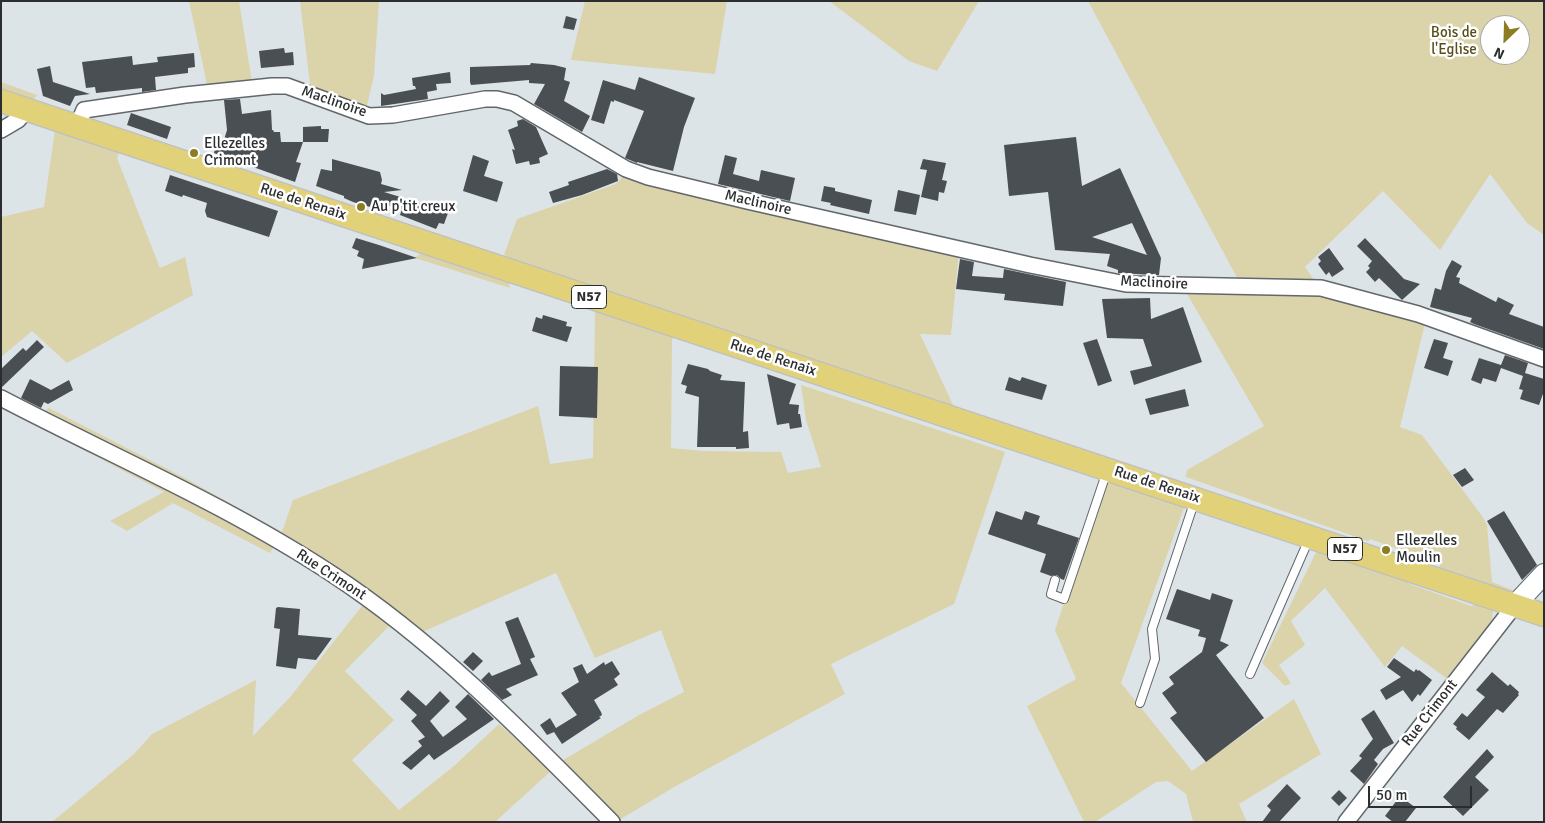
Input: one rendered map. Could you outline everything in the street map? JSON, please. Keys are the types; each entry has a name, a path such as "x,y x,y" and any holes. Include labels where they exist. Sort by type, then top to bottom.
{"main road":[{"name":"Rue de Renaix","path":"1,101 1544,615"}],"street":[{"name":"Maclinoire","path":"77,126 84,110 185,94 272,86 287,86 369,116 393,115 472,100 497,99 514,103 626,169 747,201 1030,265 1126,284 1320,288 1418,314 1544,359"},
{"path":"1,130 18,120 26,110"},
{"name":"Rue Crimont","path":"1,398 243,520 332,574 371,601 442,656 612,822"},
{"path":"1515,605 1544,574"},
{"name":"Rue Crimont","path":"1346,822 1515,605"}],"lane":[{"path":"1055,580 1051,594 1064,599 1108,469"},
{"path":"1140,704 1155,659 1152,629 1196,498"},
{"path":"1250,674 1310,537"}],"green space":[{"path":"189,1 239,1 252,82 208,89"},
{"path":"300,1 379,1 374,75 366,110 311,92"},
{"path":"585,1 727,1 715,74 571,60"},
{"path":"829,1 979,1 937,71 909,61"},
{"name":"Bois de l'Eglise","path":"1088,1 1544,1 1544,235 1527,223 1490,174 1440,250 1383,191 1305,267 1319,287 1241,285"},
{"path":"1,82 37,95 32,102 1,91"},
{"path":"55,130 119,153 117,158 160,268 185,257 193,295 67,363 32,331 1,357 1,217 44,207"},
{"path":"627,172 959,251 951,335 920,334 954,407 506,260 507,256 504,255 517,219 616,184"},
{"path":"421,253 509,282 510,288 415,258"},
{"path":"1183,287 1316,292 1425,323 1400,427 1422,435 1482,516 1487,525 1492,582 1515,591 1511,593 1439,571 1440,564 1370,539 1368,541 1186,477 1187,470 1264,426"},
{"path":"595,310 674,336 672,340 671,448 704,451 781,452 788,473 821,467 806,420 801,385 1005,452 954,604 831,664 845,694 676,786 619,820 620,822 560,762 639,715 684,692 661,630 595,658 556,573 420,633 379,601 41,413 49,408 183,477 282,532 293,500 538,406 550,464 593,458"},
{"path":"1,403 275,545 270,553 173,503 127,531 110,521 164,492 1,407"},
{"path":"1106,479 1185,505 1121,683 1192,771 1294,699 1321,754 1239,804 1247,822 1193,822 1186,794 1168,781 1156,782 1095,822 1084,822 1027,706 1076,679 1055,630"},
{"path":"1317,550 1405,579 1410,584 1471,606 1478,603 1488,606 1493,612 1492,621 1449,680 1402,646 1385,667 1325,588 1291,621 1305,645 1279,665 1291,683 1285,686 1262,663"},
{"path":"365,602 391,624 345,671 394,720 352,760 399,810 454,766 499,724 551,771 495,822 52,822 134,754 152,734 256,680 253,736 291,696"}],"building":[{"path":"566,16 577,19 574,30 563,28"},
{"path":"284,48 285,53 293,52 294,65 261,68 259,51"},
{"path":"194,53 195,67 188,68 188,73 155,77 156,90 142,92 142,88 96,93 95,87 86,88 82,62 132,56 133,65 158,62 157,57"},
{"path":"531,63 566,68 564,80 570,82 564,101 590,116 582,132 534,104 545,84 529,83 529,80 471,85 470,67 530,65"},
{"path":"50,66 53,82 90,94 75,96 70,106 43,96 37,69"},
{"path":"450,72 451,83 436,84 437,90 427,92 428,99 381,106 381,93 384,95 416,89 413,86 412,78"},
{"path":"639,77 695,98 684,127 673,171 637,163 625,158 644,111 614,100 614,102 611,101 604,124 591,120 603,80 635,90"},
{"path":"240,99 242,114 271,110 272,130 280,132 281,142 303,142 296,162 301,163 295,182 214,153 217,141 223,143 227,130 224,100"},
{"path":"131,113 171,127 167,139 127,125"},
{"path":"523,119 536,127 548,154 539,158 540,163 530,165 529,161 516,164 512,149 515,150 508,130 518,126 517,121"},
{"path":"321,126 321,129 329,129 328,142 303,142 303,127"},
{"path":"1076,137 1082,186 1120,168 1161,258 1159,275 1155,273 1154,275 1118,273 1118,270 1107,266 1110,254 1055,250 1048,192 1009,196 1004,145","holes":["1132,223 1147,255 1092,237"]},
{"path":"473,155 489,161 484,176 503,182 497,202 463,191"},
{"path":"725,155 737,158 733,174 759,181 761,170 795,178 790,201 718,184"},
{"path":"332,159 380,172 381,184 402,190 384,192 443,210 448,213 444,224 439,223 436,229 400,215 402,209 379,203 377,209 353,202 344,198 344,196 316,186 321,169 332,171"},
{"path":"923,159 946,163 942,180 947,181 944,193 939,192 938,201 921,197 927,170 920,169"},
{"path":"607,169 617,174 618,181 582,195 553,203 549,192 569,185 568,182"},
{"path":"170,175 278,211 269,237 207,217 205,211 207,203 165,191"},
{"path":"824,186 835,188 835,191 872,200 869,214 830,205 831,203 821,201"},
{"path":"898,190 920,195 916,215 894,211"},
{"path":"356,238 417,258 362,269 364,259 357,256 359,251 352,248"},
{"path":"1365,238 1404,279 1420,284 1402,300 1379,278 1375,282 1366,272 1370,268 1368,266 1372,261 1357,246"},
{"path":"1329,248 1344,269 1332,277 1329,272 1326,275 1318,264 1321,261 1318,257"},
{"path":"960,259 974,262 972,276 1003,278 1004,269 1066,282 1063,306 1004,300 1005,294 956,289"},
{"path":"1452,260 1462,266 1456,277 1460,278 1459,283 1496,302 1498,297 1514,305 1509,314 1544,327 1544,349 1474,324 1470,322 1472,318 1430,307 1435,288 1441,290 1446,271"},
{"path":"1150,298 1151,319 1183,307 1202,362 1134,385 1130,371 1152,366 1143,339 1107,338 1102,299"},
{"path":"543,315 567,322 566,326 572,327 567,342 532,331 536,317 542,319"},
{"path":"1097,339 1112,381 1098,386 1083,343"},
{"path":"1434,339 1448,343 1443,358 1453,361 1448,376 1424,368"},
{"path":"37,340 44,347 1,388 1,369 23,348 26,351"},
{"path":"1505,355 1528,363 1525,373 1544,379 1544,391 1539,405 1520,399 1523,390 1519,389 1523,376 1501,368 1496,382 1483,378 1481,384 1471,380 1479,358 1501,365"},
{"path":"688,364 722,375 720,380 745,382 743,432 748,431 749,448 697,447 699,397 685,393 687,386 681,384"},
{"path":"560,366 598,367 597,418 559,416"},
{"path":"767,374 796,384 789,404 799,405 798,414 800,414 802,427 790,429 789,423 777,425"},
{"path":"1009,377 1020,381 1022,377 1047,385 1042,400 1005,390"},
{"path":"30,379 51,390 69,380 73,390 48,404 44,402 41,408 21,398"},
{"path":"1185,389 1189,406 1150,415 1145,399"},
{"path":"1465,468 1474,480 1462,487 1453,475"},
{"path":"996,511 1022,520 1025,511 1040,516 1037,524 1079,538 1064,580 1057,575 1051,576 1040,572 1046,554 988,534"},
{"path":"1504,511 1537,565 1522,580 1487,521"},
{"path":"1177,589 1210,600 1212,593 1233,600 1220,641 1229,645 1216,655 1264,718 1206,762 1170,718 1177,713 1162,693 1174,684 1169,677 1202,652 1206,638 1198,636 1200,630 1166,619"},
{"path":"276,608 300,609 298,635 332,638 316,660 298,658 296,669 276,666 280,629 274,628"},
{"path":"518,617 535,657 530,659 538,675 506,689 512,695 502,700 481,680 489,672 492,676 521,664 505,622"},
{"path":"473,652 483,661 473,671 463,662"},
{"path":"1394,658 1414,672 1416,669 1419,670 1432,680 1420,696 1418,694 1412,702 1403,690 1386,700 1380,690 1401,677 1387,667"},
{"path":"612,661 620,674 614,679 618,685 594,700 601,712 602,715 599,717 601,718 562,744 554,732 547,735 540,725 550,718 556,728 577,715 561,693 579,682 573,668 582,664 587,674 604,662 605,665"},
{"path":"1492,672 1508,686 1510,684 1519,692 1519,695 1503,713 1497,709 1469,740 1453,724 1462,713 1467,717 1485,697 1476,690"},
{"path":"408,690 426,706 440,691 450,701 430,721 443,737 467,719 455,707 468,694 494,719 434,760 429,754 411,770 402,763 422,746 418,741 425,737 411,721 417,715 400,699"},
{"path":"1374,710 1394,743 1383,749 1374,760 1378,764 1364,784 1350,771 1362,758 1359,756 1373,739 1361,719"},
{"path":"1487,749 1494,757 1475,777 1489,790 1463,816 1443,797"},
{"path":"1287,784 1301,798 1279,822 1262,822 1271,810 1267,806"},
{"path":"1339,790 1347,798 1339,806 1331,798"},
{"path":"1400,796 1416,808 1405,822 1393,822 1385,816"}],"place":[{"name":"Ellezelles Crimont","path":"194,153"},
{"name":"Au p'tit creux","path":"361,207"},
{"name":"Ellezelles Moulin","path":"1386,550"}]}
